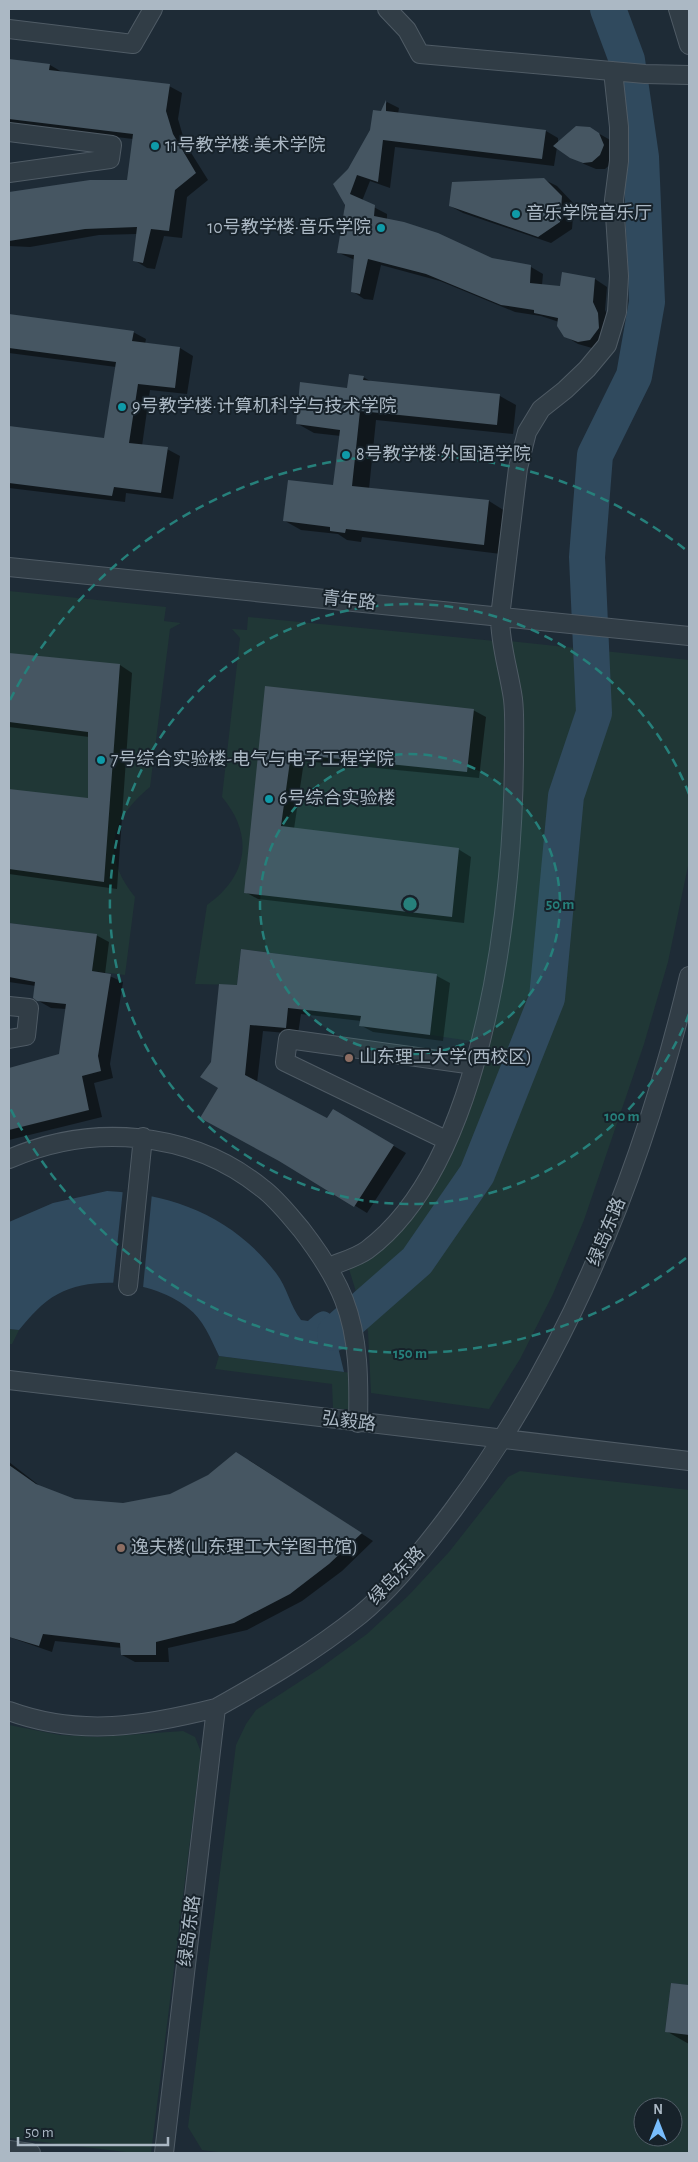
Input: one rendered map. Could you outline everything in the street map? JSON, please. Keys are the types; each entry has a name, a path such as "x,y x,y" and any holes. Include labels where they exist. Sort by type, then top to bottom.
{"street":[{"path":"9,29 132,44 153,9"},
{"path":"387,9 407,30 420,54 645,74 689,75"},
{"path":"682,12 689,45"},
{"path":"328,1267 366,1251 399,1220 428,1178 465,1096 474,1065 497,968 512,816 513,699 500,636 500,617 518,468 527,432 541,409 566,390 587,370 607,345 617,312 619,276 614,200 619,161 620,127 613,71"},
{"path":"9,132 112,145 110,159 9,173"},
{"name":"青年路","path":"9,566 689,636"},
{"name":"绿岛东路","path":"164,2153 216,1708 280,1672 361,1614 422,1551 479,1475 528,1396 577,1306 613,1222 650,1113 689,976"},
{"path":"9,1006 29,1008 26,1036 9,1039"},
{"path":"446,1140 286,1062 288,1039 474,1065"},
{"path":"9,1159 42,1146 73,1139 108,1136 144,1137 173,1144 205,1156 235,1170 262,1188 287,1212 328,1267 344,1301 353,1336 358,1370 358,1423"},
{"path":"128,1286 144,1137"},
{"name":"弘毅路","path":"9,1380 500,1440 689,1461"},
{"path":"9,1710 28,1718 72,1725 120,1727 172,1719 216,1708"},
{"path":"9,2150 31,2153"}],"green space":[{"path":"9,591 166,607 164,621 181,623 170,629 150,787 136,799 126,812 119,825 115,839 114,852 117,867 124,882 135,897 125,975 92,971 96,934 9,923"},
{"path":"248,617 495,641 506,696 508,735 503,872 486,991 471,1041 430,1035 437,974 241,949 237,985 195,984 207,905 231,882 238,869 242,855 239,826 222,797 240,638 232,629 247,630"},
{"path":"509,641 689,660 689,861 668,962 644,1044 584,1220 553,1294 520,1359 489,1409 371,1393 368,1331 349,1269 436,1175 510,915"},
{"path":"9,1329 19,1330 12,1344 9,1344"},
{"path":"219,1356 352,1373 351,1410 333,1408 332,1384 215,1369"},
{"path":"520,1471 689,1490 689,1985 671,1983 665,2031 689,2035 689,2153 225,2153 202,2150 188,2127 236,1745 246,1724 256,1710 319,1669 367,1634 408,1596 449,1552 508,1477"},
{"path":"9,1725 60,1735 98,1737 183,1731 195,1737 201,1752 151,2153 134,2153 9,2138"}],"water":[{"path":"107,1191 156,1197 179,1204 201,1212 241,1237 276,1273 301,1320 308,1321 316,1314 324,1311 330,1314 344,1372 219,1356 210,1336 188,1308 175,1299 159,1292 125,1284 89,1284 73,1288 47,1301 19,1330 9,1329 9,1222 53,1203"}],"pier":[{"path":"123,1189 152,1193 143,1288 113,1285"}],"building":[{"name":"11号教学楼·美术学院","path":"9,59 50,64 49,70 170,84 166,111 173,134 196,173 175,190 169,231 151,229 143,263 133,261 137,227 85,229 9,241 9,192 90,180 127,180 133,134 9,119"},
{"name":"10号教学楼·音乐学院","path":"386,100 386,111 546,130 542,159 383,140 378,182 357,175 350,194 375,205 374,216 404,222 438,233 492,258 531,265 530,283 560,286 562,272 595,278 593,302 598,313 599,328 590,340 578,342 564,337 557,326 558,318 534,313 534,310 501,305 426,274 368,259 360,294 351,292 354,255 337,253 345,205 333,184 348,169 370,130 373,110 381,111"},
{"path":"576,126 590,127 599,133 604,145 600,155 592,162 583,163 570,158 553,146"},
{"path":"544,178 562,196 560,222 538,237 449,206 452,182"},
{"name":"9号教学楼·计算机科学与技术学院","path":"9,314 134,331 132,341 180,347 175,388 138,384 129,443 168,447 161,493 114,487 112,496 9,483 9,426 104,438 116,362 9,348"},
{"name":"8号教学楼·外国语学院","path":"349,374 364,376 363,380 500,394 497,425 360,411 352,486 489,500 484,545 346,529 345,533 330,531 330,527 283,521 288,480 333,485 340,430 296,424 300,382 347,388"},
{"name":"7号综合实验楼-电气与电子工程学院","path":"9,653 120,664 104,882 9,869 9,789 88,798 88,732 9,722"},
{"name":"6号综合实验楼","path":"265,686 474,709 467,772 291,754 281,826 459,848 452,917 244,893"},
{"path":"9,923 97,934 92,971 111,974 98,1056 101,1071 82,1076 89,1110 9,1130 9,1068 59,1054 66,1004 37,1001 33,998 35,982 9,977"},
{"path":"241,949 437,974 430,1035 359,1026 361,1016 288,1008 286,1028 250,1025 245,1075 327,1118 333,1109 394,1145 354,1207 279,1161 200,1118 218,1088 200,1077 211,1062 219,984 237,985"},
{"path":"236,1452 362,1533 329,1564 290,1594 234,1623 156,1642 156,1655 121,1655 120,1643 43,1634 39,1646 9,1637 9,1465 36,1484 75,1499 123,1503 170,1494 208,1475"},
{"path":"671,1983 689,1985 689,2035 665,2032"}],"waterway":[{"path":"335,1333 417,1261 477,1174 547,998 566,796 594,713 587,557 595,455 634,376 647,302 641,157 627,60 608,9"}],"place":[{"name":"11号教学楼·美术学院","path":"155,146"},
{"name":"音乐学院音乐厅","path":"516,214"},
{"name":"10号教学楼·音乐学院","path":"381,228"},
{"name":"9号教学楼·计算机科学与技术学院","path":"122,407"},
{"name":"8号教学楼·外国语学院","path":"346,455"},
{"name":"7号综合实验楼-电气与电子工程学院","path":"101,760"},
{"name":"6号综合实验楼","path":"269,799"},
{"name":"山东理工大学(西校区)","path":"349,1058"},
{"name":"逸夫楼(山东理工大学图书馆)","path":"121,1548"}]}
